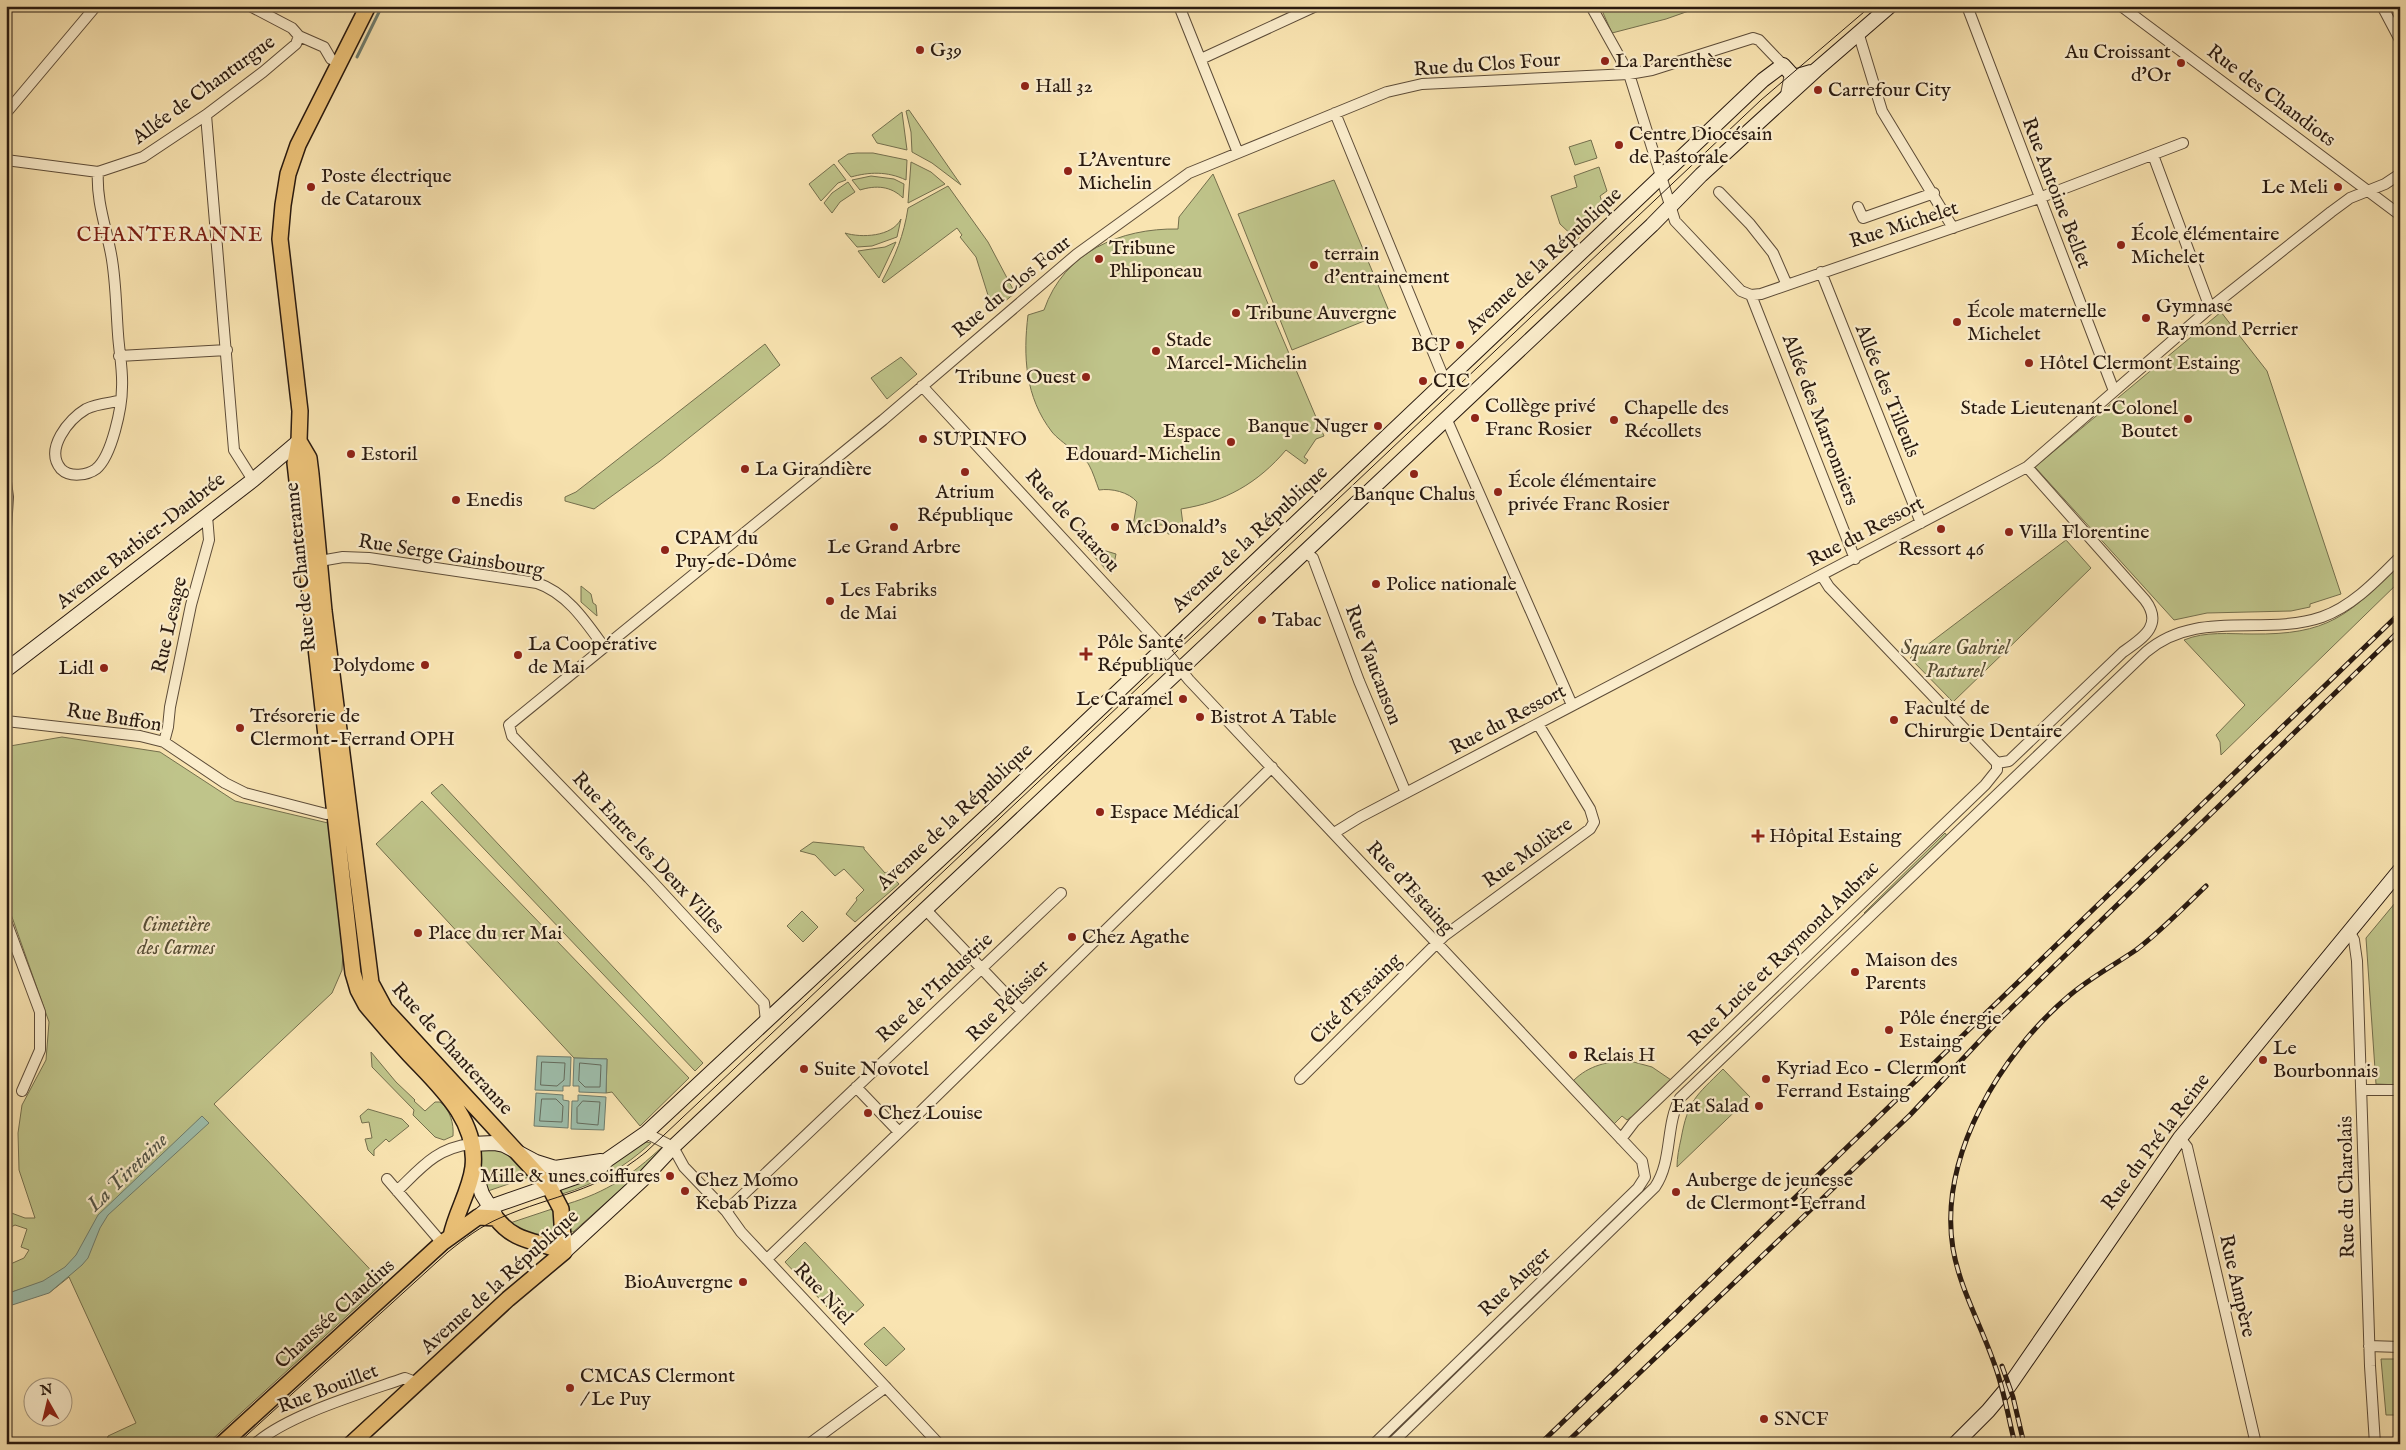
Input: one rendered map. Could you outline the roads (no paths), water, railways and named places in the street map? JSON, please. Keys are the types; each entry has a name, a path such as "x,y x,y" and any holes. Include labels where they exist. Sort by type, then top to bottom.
{"main road":[{"path":"299,435 291,415 273,259 274,201 289,144 358,6"},
{"path":"299,435 300,411 280,239 283,204 288,174 298,144 368,6"},
{"name":"Avenue de la République","path":"351,1444 508,1299 564,1252 643,1180 673,1147 925,910 1178,664 1305,552 1669,206 1816,70 1890,6"},
{"name":"Avenue de la République","path":"488,1214 508,1202 599,1169 607,1160 646,1133 1661,179 1763,80 1787,69 1794,77 1816,70"},
{"name":"Avenue Barbier-Daubrée","path":"6,670 253,480 299,435"},
{"name":"Rue de Chanteranne","path":"299,435 295,463 307,577 342,812 373,989 385,1009 550,1188 561,1209 564,1252 546,1244 516,1237 488,1214 473,1166 471,1144 465,1125 448,1096 366,1005 358,990 353,973 342,812 320,561 309,458 299,435"},
{"name":"Rue du Pré la Reine","path":"1955,1444 1988,1411 2009,1386 2180,1138 2400,870"},
{"path":"471,1144 494,1143 517,1151"},
{"name":"Avenue de la République","path":"517,1151 549,1167 570,1168 607,1160"},
{"name":"Rue de Chanteranne","path":"447,1239 468,1189 473,1166"},
{"name":"Chaussée Claudius","path":"222,1444 447,1239 488,1214"}],"street":[{"path":"8,107 96,6"},
{"path":"1179,6 1238,152"},
{"path":"1200,59 1316,6"},
{"path":"1591,6 1629,74 1669,206 1675,220 1741,291 1751,295"},
{"name":"Rue Antoine Bellet","path":"1967,6 2114,391"},
{"name":"Rue des Chandiots","path":"2121,6 2400,215"},
{"path":"2382,6 2400,40"},
{"path":"255,7 292,28 299,36 324,47 331,59"},
{"path":"1858,32 1882,111 1934,193 1953,228"},
{"name":"Allée de Chanturgue","path":"6,160 98,172 143,157 206,115 288,51 296,44 299,36"},
{"name":"Rue du Clos Four","path":"510,725 922,386 1085,248 1176,181 1238,152 1387,92 1422,84 1629,74 1652,70 1753,38 1759,40 1787,69"},
{"path":"1784,101 1787,69"},
{"path":"1335,113 1446,381"},
{"path":"206,115 234,450 253,480"},
{"name":"Rue Michelet","path":"1751,295 1787,285 2039,198 2183,143"},
{"path":"2152,155 2210,308"},
{"path":"98,172 97,188 112,257 122,388 119,400 119,416 111,443 100,466 93,471 80,475 68,474 61,469 57,459 56,446 71,420 87,409 119,400"},
{"name":"Rue du Ressort","path":"1334,833 1572,705 1822,576 2027,467 2210,308 2350,198 2385,184 2400,174"},
{"path":"1719,192 1750,224 1774,253 1787,285"},
{"path":"1858,207 1864,218 1934,193"},
{"name":"Allée des Tilleuls","path":"1821,272 1921,523"},
{"name":"Allée des Marronniers","path":"1751,295 1855,558"},
{"path":"119,356 227,350"},
{"name":"Rue de Catarou","path":"922,386 1020,490 1178,664"},
{"path":"1446,418 1572,705"},
{"path":"1822,576 1829,587 1997,763 2009,761 2150,629 2153,617 2150,606 2027,467"},
{"path":"6,482 8,497 6,529"},
{"name":"Rue Lesage","path":"164,742 191,606 209,540 207,516"},
{"path":"305,544 320,561 307,577"},
{"name":"Rue Vaucanson","path":"1305,552 1313,558 1359,681 1406,793"},
{"path":"1391,1444 1655,1187 1665,1169 1673,1118 1680,1098 2150,649 2165,639 2196,628 2220,625 2283,625 2324,616 2353,600 2400,557"},
{"name":"Rue Serge Gainsbourg","path":"320,561 343,558 369,558 538,583 550,588 572,606 604,647"},
{"name":"Rue d'Estaing","path":"1178,664 1189,680 1620,1139"},
{"name":"Rue Buffon","path":"6,721 140,736 164,742 225,783 245,793 326,814 342,812"},
{"name":"Rue Molière","path":"1438,943 1590,829 1594,822 1590,809 1538,724"},
{"name":"Rue Entre les Deux Villes","path":"510,725 512,736 636,864 764,1003"},
{"name":"Rue Lucie et Raymond Aubrac","path":"1620,1139 1634,1122 1985,785 1997,770 1997,763"},
{"name":"Rue Pélissier","path":"767,1258 899,1132 1272,767"},
{"name":"Rue de l'Industrie","path":"726,1212 1061,893"},
{"path":"925,910 1022,1011"},
{"path":"6,921 40,1012 40,1050 22,1091"},
{"name":"Rue du Charolais","path":"2349,931 2354,940 2357,961 2369,1346 2375,1444"},
{"name":"Cité d'Estaing","path":"1300,1079 1438,943"},
{"path":"766,1021 764,1003 784,1004"},
{"path":"856,1088 899,1132"},
{"path":"2362,1090 2400,1090"},
{"path":"646,1133 673,1147"},
{"name":"Rue Ampère","path":"2180,1138 2187,1147 2256,1444"},
{"name":"Rue Auger","path":"1374,1444 1638,1188 1645,1177 1645,1167 1642,1161 1620,1139"},
{"path":"397,1191 436,1155 447,1149 471,1144"},
{"name":"Rue Niel","path":"673,1147 684,1167 726,1212 741,1232 939,1444"},
{"path":"658,1163 671,1162 684,1167"},
{"path":"387,1180 447,1239"},
{"path":"2369,1346 2400,1347"},
{"name":"Rue Bouillet","path":"255,1444 278,1427 356,1396 405,1378 418,1383"},
{"path":"809,1444 886,1387"}],"water":[{"path":"537,1056 571,1057 570,1086 563,1086 563,1091 535,1090"},
{"path":"574,1058 607,1059 606,1093 579,1092 579,1086 573,1086"},
{"path":"536,1093 563,1095 563,1100 569,1101 568,1128 534,1126"},
{"path":"578,1095 606,1097 604,1130 571,1129 572,1101 578,1101"},
{"path":"202,1116 209,1123 108,1215 100,1228 88,1258 82,1265 49,1293 6,1307 6,1294 43,1281 65,1267 76,1255 98,1215"}],"waterway":[{"name":"La Tiretaine","path":"357,57 382,6"}],"tram line":[{"path":"237,1444 448,1252 466,1238 500,1218 592,1185 628,1166 646,1152 1761,100 1871,6"}],"railway":[{"path":"1540,1444 2400,613"},
{"path":"1565,1444 1910,1115 2002,1017 2400,630"},
{"path":"2015,1444 1997,1373 1966,1293 1953,1249 1951,1214 1955,1178 1965,1143 1980,1109 1999,1076 2020,1046 2045,1019 2070,995 2145,943 2206,886"},
{"path":"2002,1366 2013,1397 2024,1444"}],"place":[{"name":"G39","path":"920,50"},
{"name":"La Parenthèse","path":"1605,61"},
{"name":"Au Croissant d'Or","path":"2181,63"},
{"name":"Hall 32","path":"1025,86"},
{"name":"Carrefour City","path":"1818,90"},
{"name":"Centre Diocésain de Pastorale","path":"1619,145"},
{"name":"L'Aventure Michelin","path":"1068,171"},
{"name":"Poste électrique de Cataroux","path":"311,187"},
{"name":"Le Meli","path":"2338,187"},
{"name":"École élémentaire Michelet","path":"2121,245"},
{"name":"Tribune Phliponeau","path":"1099,259"},
{"name":"terrain d'entrainement","path":"1314,265"},
{"name":"Tribune Auvergne","path":"1236,313"},
{"name":"Gymnase Raymond Perrier","path":"2146,318"},
{"name":"École maternelle Michelet","path":"1957,322"},
{"name":"BCP","path":"1460,345"},
{"name":"Stade Marcel-Michelin","path":"1156,351"},
{"name":"Hôtel Clermont Estaing","path":"2029,363"},
{"name":"Tribune Ouest","path":"1086,377"},
{"name":"CIC","path":"1423,381"},
{"name":"Collège privé Franc Rosier","path":"1475,418"},
{"name":"Stade Lieutenant-Colonel Boutet","path":"2188,419"},
{"name":"Chapelle des Récollets","path":"1614,420"},
{"name":"Banque Nuger","path":"1378,426"},
{"name":"SUPINFO","path":"923,439"},
{"name":"Espace Edouard-Michelin","path":"1231,442"},
{"name":"Estoril","path":"351,454"},
{"name":"La Girandière","path":"745,469"},
{"name":"Atrium République","path":"965,472"},
{"name":"Banque Chalus","path":"1414,474"},
{"name":"École élémentaire privée Franc Rosier","path":"1498,492"},
{"name":"Enedis","path":"456,500"},
{"name":"Le Grand Arbre","path":"894,527"},
{"name":"McDonald's","path":"1115,527"},
{"name":"Ressort 46","path":"1941,529"},
{"name":"Villa Florentine","path":"2009,532"},
{"name":"CPAM du Puy-de-Dôme","path":"665,550"},
{"name":"Police nationale","path":"1376,584"},
{"name":"Les Fabriks de Mai","path":"830,601"},
{"name":"Tabac","path":"1262,620"},
{"name":"Pôle Santé République","path":"1086,654"},
{"name":"La Coopérative de Mai","path":"518,655"},
{"name":"Polydome","path":"425,665"},
{"name":"Lidl","path":"104,668"},
{"name":"Le Caramel","path":"1183,699"},
{"name":"Bistrot A Table","path":"1200,717"},
{"name":"Faculté de Chirurgie Dentaire","path":"1894,720"},
{"name":"Trésorerie de Clermont-Ferrand OPH","path":"240,728"},
{"name":"Espace Médical","path":"1100,812"},
{"name":"Hôpital Estaing","path":"1758,836"},
{"name":"Place du 1er Mai","path":"418,933"},
{"name":"Chez Agathe","path":"1072,937"},
{"name":"Maison des Parents","path":"1855,972"},
{"name":"Pôle énergie Estaing","path":"1889,1030"},
{"name":"Relais H","path":"1573,1055"},
{"name":"Le Bourbonnais","path":"2263,1060"},
{"name":"Suite Novotel","path":"804,1069"},
{"name":"Kyriad Eco - Clermont Ferrand Estaing","path":"1766,1079"},
{"name":"Eat Salad","path":"1759,1106"},
{"name":"Chez Louise","path":"868,1113"},
{"name":"Mille & unes coiffures","path":"670,1176"},
{"name":"Chez Momo Kebab Pizza","path":"685,1191"},
{"name":"Auberge de jeunesse de Clermont-Ferrand","path":"1676,1192"},
{"name":"BioAuvergne","path":"743,1282"},
{"name":"CMCAS Clermont / Le Puy","path":"570,1388"},
{"name":"SNCF","path":"1764,1419"}],"district":[{"name":"CHANTERANNE","path":"170,235"}],"park label":[{"name":"Square Gabriel Pasturel","path":"1955,660"},
{"name":"Cimetière des Carmes","path":"176,936"}]}
